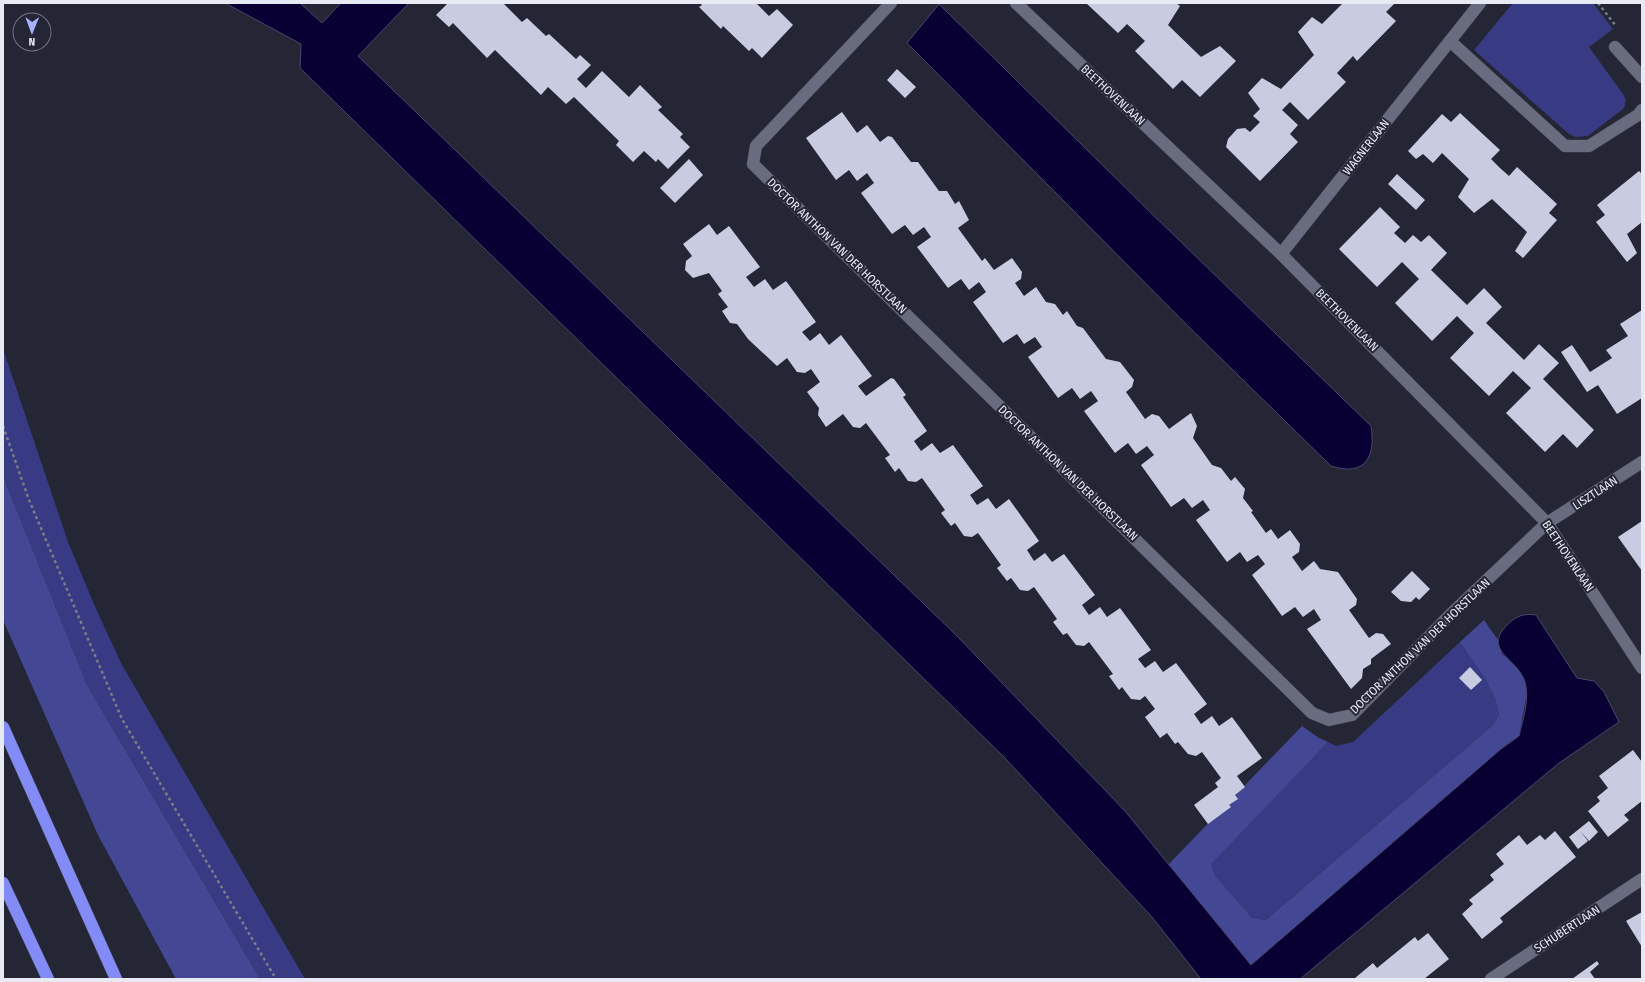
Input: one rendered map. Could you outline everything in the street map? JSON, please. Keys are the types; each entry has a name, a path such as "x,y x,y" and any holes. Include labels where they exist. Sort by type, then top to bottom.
{"highway":[{"path":"3,727 116,979"},
{"path":"3,883 48,979"}],"street":[{"name":"DOCTOR ANTHON VAN DER HORSTLAAN","path":"892,3 756,146 753,164 1312,713 1329,720 1352,715 1452,613 1547,523"},
{"name":"BEETHOVENLAAN","path":"1016,3 1281,254 1547,523 1642,668"},
{"name":"WAGNERLAAN","path":"1281,254 1480,3"},
{"path":"1450,41 1565,146 1589,146 1638,115 1642,110"},
{"path":"1614,47 1642,77"},
{"name":"LISZTLAAN","path":"1547,523 1642,462"},
{"name":"SCHUBERTLAAN","path":"1491,979 1642,879"}],"path":[{"path":"1598,3 1616,26 1614,47"},
{"path":"3,426 29,500 122,719 276,979"}],"shaded area":[{"path":"225,3 300,3 322,23 341,3 409,3 358,56 957,636 1125,811 1251,965 1501,749 1519,736 1527,695 1525,682 1516,667 1500,648 1498,641 1501,633 1514,619 1528,614 1536,615 1577,678 1594,681 1604,692 1619,722 1559,763 1300,979 1201,979 1152,917 1005,758 300,68 301,44"},
{"path":"1513,3 1593,3 1613,29 1589,47 1623,94 1626,100 1624,108 1588,136 1576,137 1569,134 1474,50"},
{"path":"939,4 1149,211 1371,426 1372,447 1366,462 1352,469 1343,469 1331,466 1192,330 907,43"},
{"path":"3,349 68,542 96,609 122,665 305,979 260,979 87,685 3,476"},
{"path":"3,476 87,685 260,979 176,979 98,835 3,620"},
{"path":"1484,620 1498,640 1502,654 1516,665 1525,680 1527,692 1519,736 1501,749 1251,965 1168,865 1302,726 1319,738 1328,742 1211,864 1215,875 1252,918 1266,920 1493,725 1499,714 1495,698 1486,680 1460,642"},
{"path":"1460,642 1486,680 1495,698 1499,714 1493,725 1266,920 1252,918 1215,875 1211,864 1216,857 1328,742 1336,746 1353,742"}],"building":[{"path":"448,3 503,3 522,22 527,18 546,36 549,34 576,59 580,55 591,65 577,79 586,88 602,71 629,97 640,85 662,107 658,110 683,134 680,137 690,147 668,169 658,159 656,162 644,151 633,162 616,145 619,141 574,97 566,104 548,87 541,95 495,50 487,58 453,23 449,27 436,15"},
{"path":"700,3 756,3 769,16 777,9 793,25 762,58 752,48 749,51 723,26 721,29 699,7 702,5"},
{"path":"1086,3 1176,3 1180,6 1168,25 1201,57 1220,46 1236,61 1200,97 1182,80 1173,89 1135,51 1145,41 1127,24 1118,33"},
{"path":"1343,3 1395,3 1386,12 1396,21 1357,61 1353,56 1337,73 1346,82 1308,120 1290,102 1282,110 1298,125 1290,134 1298,142 1260,181 1226,147 1228,139 1237,129 1245,128 1250,132 1260,122 1253,116 1260,109 1248,93 1262,78 1281,89 1314,55 1298,32 1312,17 1322,24"},
{"path":"897,69 916,87 905,98 887,80"},
{"path":"842,112 857,133 867,125 880,142 888,136 892,137 911,162 918,162 939,191 947,191 955,204 959,201 969,220 958,228 982,261 985,258 994,270 1012,258 1022,272 1021,279 1015,283 1024,296 1036,287 1046,302 1055,304 1063,315 1067,311 1077,326 1083,328 1106,359 1120,362 1134,380 1132,387 1126,392 1145,419 1152,414 1159,416 1169,429 1191,413 1197,426 1193,438 1212,465 1221,468 1231,481 1235,477 1245,489 1243,498 1253,511 1251,512 1266,533 1271,529 1278,539 1290,530 1300,544 1299,552 1292,557 1302,571 1314,561 1320,569 1338,572 1357,599 1356,605 1349,610 1369,638 1376,633 1383,634 1391,644 1371,659 1371,664 1363,669 1362,678 1351,689 1307,629 1321,620 1314,609 1303,617 1295,607 1282,616 1252,575 1265,564 1258,555 1247,562 1240,552 1227,562 1196,520 1210,510 1203,500 1192,508 1184,498 1171,507 1141,465 1154,455 1147,446 1136,454 1128,443 1115,453 1084,411 1098,401 1091,391 1080,399 1072,388 1058,398 1028,357 1042,347 1035,337 1024,344 1017,334 1003,343 973,302 986,292 979,282 969,290 961,279 948,288 917,247 931,237 924,227 913,235 905,225 892,234 861,193 874,183 867,173 857,181 849,170 836,180 806,138"},
{"path":"1460,113 1500,150 1491,159 1500,168 1509,176 1517,167 1557,204 1549,213 1557,220 1523,258 1515,251 1527,232 1492,199 1474,213 1458,197 1469,179 1442,153 1433,163 1423,154 1416,159 1408,151 1442,114 1451,122"},
{"path":"689,159 703,175 675,203 660,188"},
{"path":"1639,171 1642,174 1642,222 1627,234 1637,253 1627,262 1596,222 1605,215 1597,205"},
{"path":"1397,174 1425,200 1416,210 1388,184"},
{"path":"1380,207 1400,227 1394,233 1405,243 1413,235 1421,242 1429,235 1447,253 1431,270 1467,305 1484,288 1502,307 1486,323 1524,360 1539,344 1559,363 1543,379 1594,430 1577,448 1563,434 1545,452 1506,413 1531,388 1513,371 1489,396 1450,358 1474,333 1457,316 1432,341 1395,303 1419,279 1402,262 1377,287 1339,249"},
{"path":"709,224 717,235 729,226 760,267 746,277 754,287 765,279 773,290 786,281 816,322 802,332 810,341 820,333 829,345 841,335 872,376 858,386 866,396 891,378 894,379 906,395 903,397 927,431 914,441 921,451 932,443 940,453 953,445 983,486 970,495 977,505 988,498 996,509 1009,499 1039,541 1027,550 1034,561 1045,553 1052,562 1064,554 1095,595 1082,605 1089,615 1100,607 1107,617 1120,608 1151,650 1138,659 1145,668 1155,661 1163,672 1176,663 1207,704 1194,714 1201,724 1212,716 1219,726 1232,717 1262,758 1237,776 1245,787 1235,795 1238,799 1229,805 1231,807 1208,824 1194,805 1218,787 1215,783 1221,778 1202,752 1196,756 1188,754 1178,742 1175,744 1167,733 1160,738 1145,717 1155,709 1145,696 1140,700 1131,699 1122,687 1119,690 1109,676 1113,674 1089,642 1084,646 1076,645 1067,633 1063,635 1053,622 1057,619 1034,587 1028,591 1020,590 1011,578 1007,581 997,568 1001,565 978,533 972,537 964,536 955,523 951,526 941,513 945,510 922,478 916,482 908,481 899,468 895,472 885,458 890,455 866,423 860,428 853,427 843,414 826,427 818,415 819,408 807,392 820,382 811,369 805,373 797,372 787,358 777,366 748,339 737,324 730,323 722,311 728,307 718,294 722,291 709,273 693,278 685,270 686,261 692,256 683,244"},
{"path":"1642,310 1642,398 1617,414 1598,385 1587,392 1561,352 1572,345 1590,372 1612,358 1606,350 1628,336 1620,324"},
{"path":"1642,521 1642,571 1618,537"},
{"path":"1412,571 1430,589 1419,600 1416,597 1411,602 1401,601 1391,592"},
{"path":"1470,667 1482,680 1471,690 1459,678"},
{"path":"1633,750 1642,762 1642,801 1624,815 1629,820 1608,837 1588,811 1600,801 1597,797 1608,788 1599,776"},
{"path":"1589,821 1598,832 1589,841 1580,831 1588,841 1578,849 1569,837"},
{"path":"1555,831 1576,857 1500,918 1503,922 1482,939 1462,914 1473,904 1469,900 1494,880 1490,875 1504,864 1496,854 1519,835 1527,845 1540,835 1545,840"},
{"path":"1642,912 1642,947 1626,921"},
{"path":"1428,933 1449,959 1424,979 1355,978 1373,963 1377,968 1415,937 1418,941"},
{"path":"1597,961 1599,964 1590,972 1595,979 1572,979"}]}
